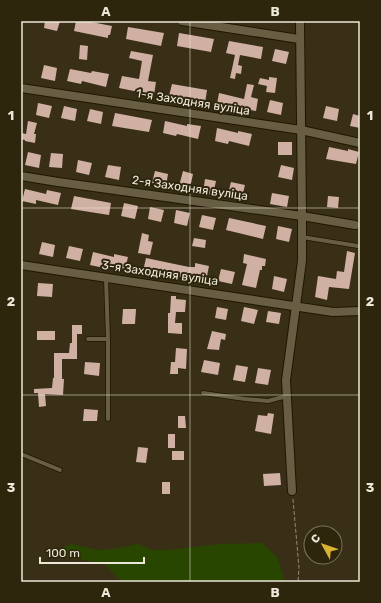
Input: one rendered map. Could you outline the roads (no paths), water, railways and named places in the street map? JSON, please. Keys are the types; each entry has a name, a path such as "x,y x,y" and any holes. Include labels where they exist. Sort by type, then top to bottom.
{"street":[{"path":"182,21 299,39"},
{"path":"292,491 286,380 302,261 300,21"},
{"name":"1-я Заходняя вуліца","path":"21,88 301,130 360,143"},
{"name":"2-я Заходняя вуліца","path":"21,176 302,216 355,225"},
{"name":"3-я Заходняя вуліца","path":"21,265 333,312 360,311"}],"lane":[{"path":"302,237 358,246"},
{"path":"106,278 108,419"},
{"path":"88,339 108,339"},
{"path":"203,393 268,401 287,396"},
{"path":"21,454 60,470"}]}
